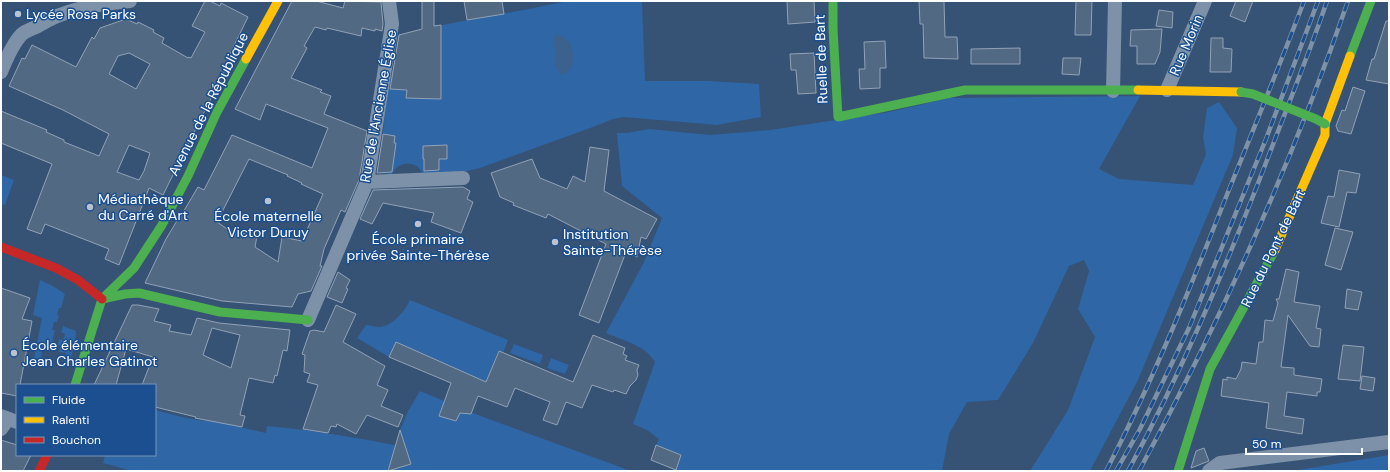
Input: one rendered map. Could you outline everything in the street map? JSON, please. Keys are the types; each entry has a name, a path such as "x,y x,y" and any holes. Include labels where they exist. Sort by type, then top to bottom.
{"street":[{"path":"1,72 6,59 22,35 43,22 65,13 92,5 130,1"},
{"name":"Rue de l'Ancienne Église","path":"308,320 367,182 392,24 389,1"},
{"name":"Ruelle de Bart","path":"833,1 833,29 838,117 964,90 1113,91"},
{"path":"1115,1 1113,91 1167,90 1241,92 1252,94 1316,119 1325,124"},
{"name":"Rue Morin","path":"1167,90 1205,1"},
{"name":"Rue du Pont de Bart","path":"1178,471 1210,369 1277,247 1325,135 1325,124 1371,1"},
{"name":"Avenue de la République","path":"75,384 102,300 134,268 162,225 188,176 217,112 273,3"},
{"path":"367,182 463,178"},
{"path":"1,247 56,268 78,280 102,300 125,294 140,293 220,312 308,320"},
{"path":"1209,471 1220,463 1389,442"},
{"path":"39,471 46,456"}],"shaded area":[{"path":"568,1 642,1 645,81 709,81 759,84 761,117 717,125 624,117 613,119 480,168 450,175 424,175 421,170 412,164 404,164 399,166 392,174 378,173 388,89 395,60 398,35 440,25"},
{"path":"555,35 562,36 567,40 573,53 571,67 567,72 561,74 555,65 555,49 553,41"},
{"path":"1140,96 1099,169 1119,179 1193,185 1206,154 1203,137 1207,108 1219,102 1237,128 1233,155 1138,380 1090,471 1030,471 1068,410 1095,337 1078,309 1089,271 1084,260 1069,266 1033,343 998,400 967,402 949,434 942,471 677,471 676,470 681,455 656,445 659,439 647,430 633,424 655,362 646,351 640,347 606,333 644,262 662,218 622,186 617,133 627,133 649,129 710,135 770,130 889,112 949,98"},
{"path":"1,175 14,180 5,205 1,204"},
{"path":"40,280 65,294 61,308 59,308 57,315 59,316 57,322 54,322 52,330 55,330 50,351 42,349 41,359 34,358 42,318 33,315"},
{"path":"410,300 508,340 503,353 498,351 486,382 396,342 389,357 357,338 366,325 379,327 394,321 402,313"},
{"path":"63,326 76,331 75,343 69,364 64,363 66,353 59,352 59,339 63,340 65,334 61,332"},
{"path":"514,344 543,355 540,364 510,353"},
{"path":"551,358 569,365 565,374 547,368"},
{"path":"420,391 478,415 631,471 132,471 103,463 105,456 156,456 156,410 186,418 204,421 205,419 266,433 267,426 371,440 405,447 400,430 408,411"},
{"path":"1389,455 1389,471 1292,471"}],"building":[{"path":"205,1 210,1 220,6 221,3 248,17 228,58 230,60 163,195 149,188 119,265 105,259 109,249 45,224 41,234 27,229 52,164 1,143 1,111 47,130 46,132 64,140 64,142 99,156 109,134 63,110 9,86 22,58 25,59 32,45 76,67 92,37 94,39 100,28 126,19 137,24 138,22 154,30 153,32 164,38 162,43 188,58 191,58 205,32 192,26","holes":["129,53 150,64 136,89 109,74 118,56","129,145 150,153 144,171 139,180 117,172"]},
{"path":"292,1 316,1 343,8 345,1 381,2 383,24 382,31 362,28 361,36 327,28 326,30 315,27 304,46 307,48 291,78 322,90 320,92 331,96 324,114 367,131 359,180 345,212 341,210 324,249 320,266 322,266 311,291 298,294 292,307 222,301 145,283 166,239 198,187 204,190 232,135 312,168 328,128 266,104 260,120 235,109","holes":["249,159 288,175 287,176 302,183 301,184 323,194 302,241 282,237 278,262 255,247 257,236 230,231 217,222"]},
{"path":"422,1 434,1 434,26 441,25 441,99 406,98 407,90 390,89 399,35 422,29"},
{"path":"464,1 502,1 504,14 467,20"},
{"path":"787,1 814,1 815,22 788,24"},
{"path":"919,1 944,1 945,37 957,37 958,59 924,58 923,24 920,24"},
{"path":"1076,1 1092,1 1091,35 1075,35"},
{"path":"1236,1 1253,1 1245,22 1230,16"},
{"path":"1159,10 1173,12 1172,28 1156,26"},
{"path":"1386,21 1389,21 1389,84 1366,80"},
{"path":"1162,29 1160,52 1155,64 1137,64 1137,46 1130,46 1131,30"},
{"path":"1211,38 1223,38 1223,48 1232,49 1231,72 1210,72"},
{"path":"885,41 886,68 880,68 880,88 860,89 859,69 865,69 864,42"},
{"path":"1020,48 1020,64 971,64 971,49"},
{"path":"814,53 816,93 798,94 796,70 791,70 790,54"},
{"path":"1063,58 1081,58 1079,75 1062,74"},
{"path":"1353,87 1365,91 1351,134 1338,131 1336,126 1342,110 1345,111"},
{"path":"383,134 395,136 394,143 396,143 392,172 377,173"},
{"path":"447,145 447,159 439,159 439,170 424,171 423,146"},
{"path":"590,147 609,150 604,191 657,219 646,239 641,237 637,257 626,252 599,323 579,315 606,244 548,214 546,218 513,205 514,203 500,197 491,173 532,159 540,178 567,189 573,176 585,182"},
{"path":"1339,170 1360,174 1356,193 1347,192 1339,227 1321,223 1328,196 1334,197"},
{"path":"463,187 470,191 467,199 473,202 461,233 431,222 434,213 383,203 372,224 360,219 373,190"},
{"path":"1335,228 1353,232 1341,270 1325,265"},
{"path":"1286,269 1299,272 1294,302 1320,306 1316,328 1321,329 1319,347 1310,346 1288,315 1281,367 1294,368 1294,375 1322,379 1320,392 1317,392 1317,396 1287,392 1284,416 1304,419 1302,434 1266,428 1269,403 1221,396 1223,379 1227,380 1227,377 1236,379 1241,369 1242,362 1256,364 1259,342 1263,342 1265,320 1273,321 1278,303 1276,299 1279,299"},
{"path":"338,272 350,280 342,303 327,297"},
{"name":"École élémentaire Jean Charles Gatinot","path":"1,288 30,298 22,319 32,321 20,384 16,384 16,396 1,393"},
{"path":"1347,289 1362,292 1358,310 1345,308"},
{"path":"132,305 159,309 154,321 171,325 169,331 191,335 197,318 219,323 290,330 287,351 283,350 277,376 275,375 273,383 249,378 240,415 245,416 242,427 195,418 196,417 156,407 156,384 142,384 153,357 126,349 116,384 94,384","holes":["212,328 240,335 231,368 203,355"]},
{"path":"336,305 356,314 343,342 385,366 377,385 388,390 381,406 403,415 398,427 367,415 356,434 337,424 336,427 331,426 328,433 303,429 318,385 307,382 310,374 304,372 305,355 302,354 310,331 314,330 324,332"},
{"path":"593,335 625,348 623,354 627,356 625,360 639,365 636,380 630,386 626,394 614,390 613,392 592,385 582,408 566,402 557,425 543,420 550,402 515,388 507,407 478,396 471,414 460,413 456,421 439,416 451,383 389,357 396,342 486,382 499,351 573,382"},
{"path":"1343,345 1364,347 1360,381 1338,379"},
{"path":"1362,376 1375,378 1373,391 1360,389"},
{"path":"400,430 411,464 388,471"},
{"path":"1,440 16,445 16,456 30,456 23,471 1,471"},
{"path":"656,445 681,455 676,470 651,460"},
{"path":"1204,448 1209,461 1191,468 1196,451"}],"railway":[{"path":"1106,471 1140,403 1171,333 1304,1"},
{"path":"1116,471 1140,429 1189,328 1266,139 1318,1"},
{"path":"1128,471 1166,397 1201,322 1264,168 1327,1"},
{"path":"1139,471 1198,357 1253,240 1303,122 1348,1"}],"traffic: fast":[{"path":"833,1 833,29 838,117 965,90 1138,90"},
{"path":"1350,56 1371,1"},
{"path":"75,384 102,299 134,268 162,225 188,176 217,112 246,59"},
{"path":"1241,92 1253,94 1325,124"},
{"path":"1178,471 1210,369 1275,250"},
{"path":"102,299 125,294 139,293 220,312 308,320"}],"traffic: slow":[{"path":"246,59 278,1"},
{"path":"1275,250 1325,135 1325,124 1350,56"},
{"path":"1138,90 1241,92"}],"traffic: jam":[{"path":"1,247 56,268 78,280 102,299"},
{"path":"39,471 46,456"}],"place":[{"name":"Lycée Rosa Parks","path":"18,14"},
{"name":"École maternelle Victor Duruy","path":"268,201"},
{"name":"Médiathèque du Carré d'Art","path":"90,207"},
{"name":"École primaire privée Sainte-Thérèse","path":"418,224"},
{"name":"Institution Sainte-Thérèse","path":"555,242"},
{"name":"École élémentaire Jean Charles Gatinot","path":"14,353"}]}
